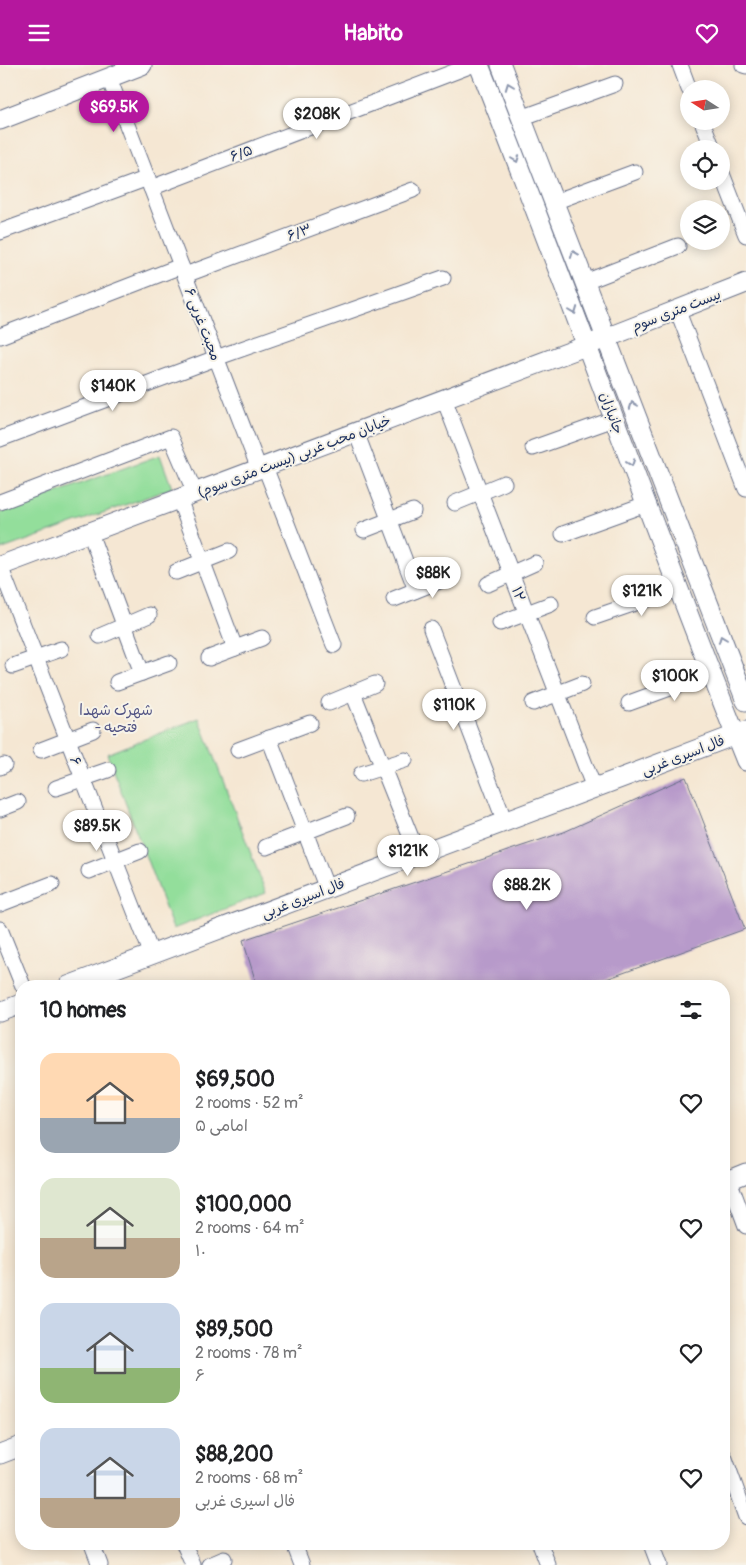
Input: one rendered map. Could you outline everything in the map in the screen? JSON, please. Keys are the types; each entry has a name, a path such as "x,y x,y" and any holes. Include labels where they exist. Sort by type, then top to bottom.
{"street":[{"path":"0,120 142,65"},
{"name":"۶/۵","path":"0,232 149,183 472,65"},
{"name":"جانبازان","path":"479,65 588,345 614,419 711,673 741,733 746,761"},
{"name":"جانبازان","path":"501,65 746,701"},
{"path":"680,65 686,80"},
{"name":"محبت غربی ۶","path":"109,78 216,358 334,645"},
{"path":"503,125 615,84"},
{"path":"554,202 635,172"},
{"name":"۶/۳","path":"0,335 413,190"},
{"path":"728,190 746,235"},
{"path":"585,282 678,246"},
{"path":"0,439 216,358 443,278"},
{"name":"بیست متری سوم","path":"588,345 746,283"},
{"path":"677,309 746,489"},
{"name":"خیابان محب غربی (بیست متری سوم)","path":"0,566 588,345"},
{"name":"۱۲","path":"444,399 594,789"},
{"path":"533,448 614,419"},
{"path":"356,433 416,590"},
{"path":"0,502 171,437 203,561 235,648"},
{"path":"454,503 504,483"},
{"path":"563,534 646,504"},
{"path":"364,530 412,511"},
{"path":"90,533 142,673"},
{"path":"176,572 229,551"},
{"path":"488,584 535,563"},
{"name":"۶","path":"0,566 152,955"},
{"path":"394,599 439,581"},
{"path":"596,617 679,588"},
{"path":"500,623 551,603"},
{"path":"100,636 149,615"},
{"path":"431,629 505,822"},
{"path":"209,658 262,638"},
{"path":"13,666 61,649"},
{"path":"117,682 169,663"},
{"path":"629,703 711,673"},
{"path":"329,703 375,684"},
{"path":"533,703 582,684"},
{"path":"353,693 418,855"},
{"path":"238,750 310,723"},
{"path":"41,750 93,730"},
{"name":"فال اسیری غربی","path":"84,980 741,733"},
{"path":"268,738 328,889"},
{"path":"361,774 406,760"},
{"path":"56,788 108,770"},
{"path":"0,809 18,802"},
{"path":"266,847 347,816"},
{"path":"89,871 140,851"},
{"path":"0,904 52,884"},
{"path":"0,929 21,980"},
{"path":"0,1012 15,1006"},
{"path":"733,1178 746,1226"},
{"path":"0,1453 15,1448"},
{"path":"730,1473 746,1517"},
{"path":"94,1550 100,1565"},
{"path":"187,1550 193,1565"},
{"path":"296,1550 302,1565"},
{"path":"542,1550 548,1565"},
{"path":"653,1550 659,1565"}],"green space":[{"path":"160,455 172,488 0,550 0,513"},
{"path":"199,718 266,893 173,929 107,754"}],"building":[{"path":"686,777 745,929 604,980 255,980 243,940 564,832"}],"district":[{"name":"شهرک شهدا - فتحیه","path":"116,718"}]}
